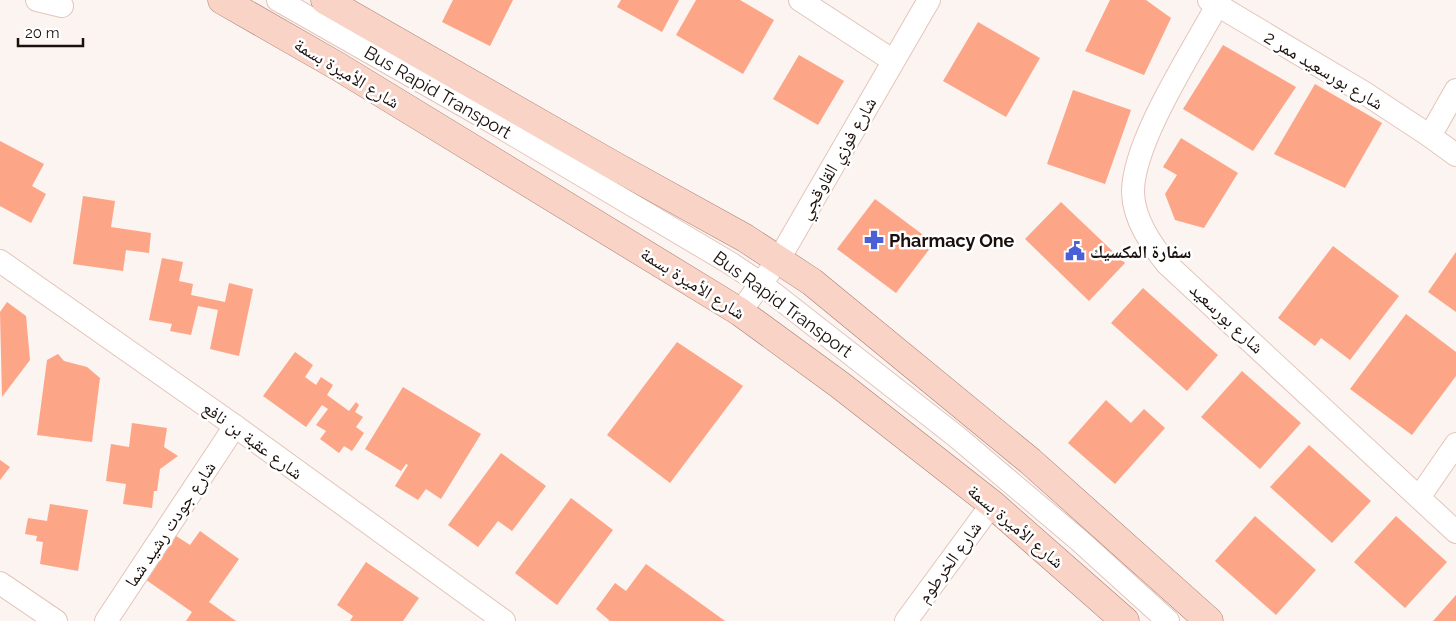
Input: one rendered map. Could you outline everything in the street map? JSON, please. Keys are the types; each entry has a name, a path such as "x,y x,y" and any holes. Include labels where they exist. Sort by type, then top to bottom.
{"main road":[{"name":"شارع الأميرة بسمة","path":"222,0 347,72 740,312 840,385 992,504 1125,621"},
{"path":"325,0 779,259 819,288 1030,460 1209,621"}],"street":[{"path":"37,0 62,6"},
{"name":"Bus Rapid Transport","path":"278,0 482,116 730,262 760,283 957,437 1080,540 1168,621"},
{"path":"800,0 892,60"},
{"name":"شارع فوزي القاوقجي","path":"740,312 779,259 892,60 929,0"},
{"name":"شارع بورسعيد ممر 2","path":"1215,2 1364,92 1456,155"},
{"name":"شارع بورسعيد","path":"1215,2 1153,123 1139,159 1133,193 1143,228 1167,264 1420,496 1456,532"},
{"path":"1430,136 1456,90"},
{"name":"شارع عقبة بن نافع","path":"0,261 235,426 504,621"},
{"name":"شارع جودت رشيد شما","path":"106,621 235,426"},
{"path":"1420,496 1456,444"},
{"name":"شارع الخرطوم","path":"906,621 992,504"},
{"path":"0,583 56,621"}],"building":[{"path":"453,0 513,0 490,46 442,22"},
{"path":"621,0 679,0 662,32 617,7"},
{"path":"696,0 740,0 774,20 743,74 676,35"},
{"path":"1110,0 1146,0 1171,18 1144,75 1085,51"},
{"path":"978,22 1040,58 1006,117 943,81"},
{"path":"1223,45 1296,87 1253,151 1183,109"},
{"path":"799,55 844,81 818,125 773,99"},
{"path":"1315,84 1382,123 1345,188 1274,154"},
{"path":"1073,90 1131,110 1105,184 1047,164"},
{"path":"1181,138 1238,173 1204,228 1175,220 1165,194 1177,175 1163,167"},
{"path":"0,141 44,164 32,186 46,194 31,223 0,206"},
{"path":"83,196 115,201 111,227 151,233 149,253 126,250 123,271 73,264"},
{"path":"875,199 934,243 896,293 837,249"},
{"name":"سفارة المكسيك","path":"1061,202 1125,263 1089,301 1025,239"},
{"path":"1333,246 1399,296 1350,360 1321,338 1315,346 1278,318"},
{"path":"1456,252 1456,312 1428,292"},
{"path":"162,258 183,262 179,281 193,284 191,295 225,302 229,283 253,289 239,356 210,349 218,310 198,306 191,335 170,331 172,324 149,320"},
{"path":"1143,288 1218,355 1187,391 1111,323"},
{"path":"7,302 26,316 30,360 2,397 0,312"},
{"path":"1406,314 1456,352 1456,376 1412,435 1350,389"},
{"path":"677,342 743,386 670,483 607,435"},
{"path":"295,352 313,365 305,377 316,385 321,377 333,385 327,395 349,411 356,402 359,405 355,412 363,417 356,427 364,433 352,451 344,446 339,453 320,439 326,431 316,425 328,409 322,405 306,427 263,396"},
{"path":"58,354 64,361 87,367 100,378 92,442 37,435 47,360"},
{"path":"1242,371 1301,423 1260,469 1201,417"},
{"path":"403,387 481,434 441,499 426,489 418,500 395,486 408,465 406,464 401,471 365,449"},
{"path":"1106,400 1131,423 1144,409 1165,428 1115,484 1068,443"},
{"path":"132,423 167,428 164,447 178,456 160,469 152,508 123,504 126,484 106,481 111,444 129,447"},
{"path":"1309,445 1371,501 1332,543 1270,487"},
{"path":"501,453 546,486 512,531 498,521 478,547 448,525"},
{"path":"0,460 10,467 0,480"},
{"path":"571,498 613,530 557,605 515,573"},
{"path":"50,504 88,510 78,571 40,564 43,542 36,541 37,536 25,534 28,518 47,521"},
{"path":"1255,516 1316,570 1276,615 1215,561"},
{"path":"1396,516 1447,562 1405,608 1354,562"},
{"path":"200,531 239,559 209,602 236,621 186,621 192,612 142,577 173,534 190,545"},
{"path":"366,562 419,598 403,621 350,621 353,616 337,605"},
{"path":"646,564 725,621 610,621 596,609 615,583 626,591"},
{"path":"1456,595 1456,621 1433,621"}],"place":[{"name":"Pharmacy One","path":"874,240"},
{"name":"سفارة المكسيك","path":"1075,251"}]}
